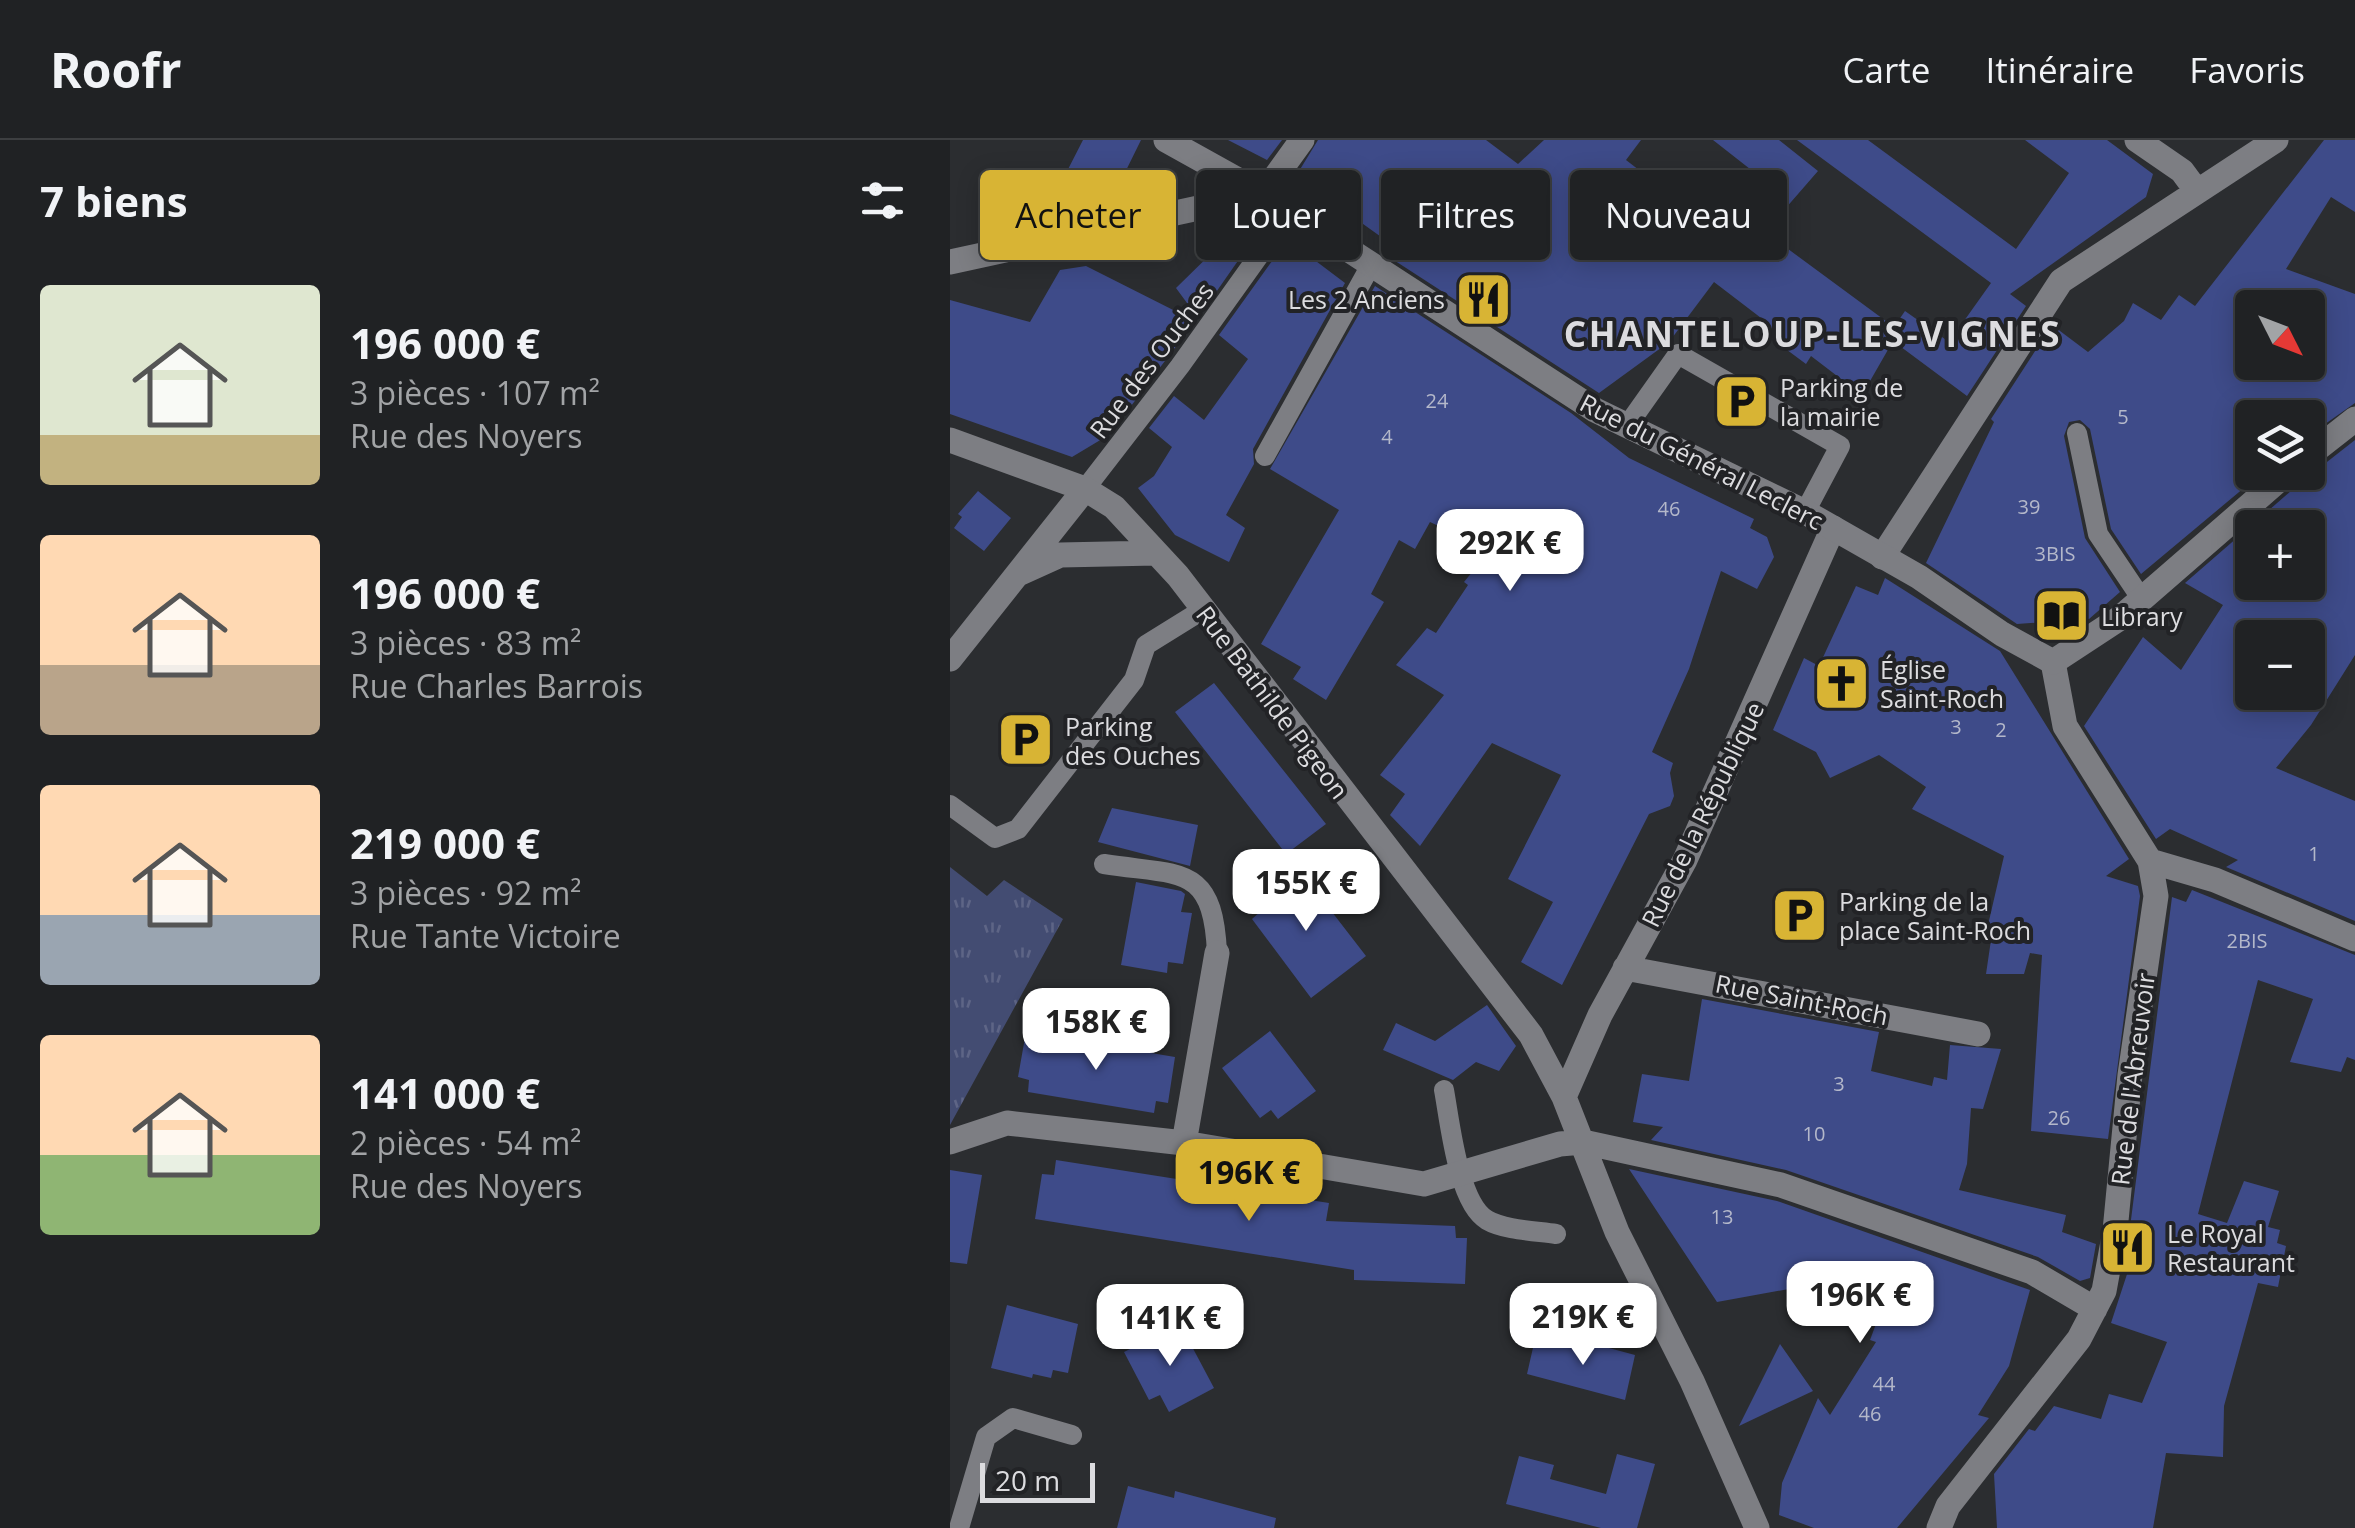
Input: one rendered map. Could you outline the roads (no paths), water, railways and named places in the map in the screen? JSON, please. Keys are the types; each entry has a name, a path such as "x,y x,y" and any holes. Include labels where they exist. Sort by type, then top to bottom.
{"street":[{"name":"Rue du Général Leclerc","path":"1166,140 1220,170"},
{"path":"1280,170 1302,140"},
{"path":"2136,140 2182,172 2196,190"},
{"path":"1882,557 2061,281 2276,140"},
{"path":"950,262 1196,209"},
{"name":"Rue du Général Leclerc","path":"1361,258 1595,410 1805,512 2053,662"},
{"path":"2325,443 2355,419"},
{"name":"Rue Bathilde Pigeon","path":"950,440 1085,489 1114,507 1204,610 1531,1035 1564,1096 1617,1232 1692,1381 1756,1528"},
{"path":"950,659 1085,489"},
{"path":"2053,662 2141,598 2267,490"},
{"name":"Rue de la République","path":"1564,1096 1625,968 1686,860 1833,528"},
{"path":"1018,574 1060,555 1156,553"},
{"name":"Rue de l'Abreuvoir","path":"1939,1528 1948,1506 2079,1339 2104,1291 2114,1231 2130,1075 2156,896 2150,861 2065,726 2053,662"},
{"path":"2150,861 2216,880 2355,939"},
{"path":"1184,1142 1217,953"},
{"name":"Rue Saint-Roch","path":"1625,968 1978,1034"},
{"path":"950,1142 1007,1123 1184,1142 1424,1184 1560,1144 1583,1142 1782,1185 2032,1272 2095,1309"}],"lane":[{"name":"Rue des Ouches","path":"1085,489 1256,260"},
{"path":"1265,456 1371,265"},
{"path":"1627,426 1678,354 1840,446 1805,512"},
{"path":"2077,434 2098,534 2141,598"},
{"path":"950,805 994,838 1018,829 1134,680 1146,645 1204,610"},
{"path":"1104,864 1185,876 1200,885 1215,918 1217,953"},
{"path":"1444,1090 1461,1176 1474,1206 1488,1221 1556,1234"},
{"path":"959,1528 986,1437 1013,1418 1072,1434"}],"place":[{"name":"Les 2 Anciens","path":"1484,299"},
{"name":"Parking de la mairie","path":"1741,401"},
{"name":"Library","path":"2062,616"},
{"name":"Église Saint-Roch","path":"1841,683"},
{"name":"Parking des Ouches","path":"1026,740"},
{"name":"Parking de la place Saint-Roch","path":"1800,915"},
{"name":"Le Royal Restaurant","path":"2128,1247"}],"district":[{"name":"CHANTELOUP-LES-VIGNES","path":"1813,333"}]}
